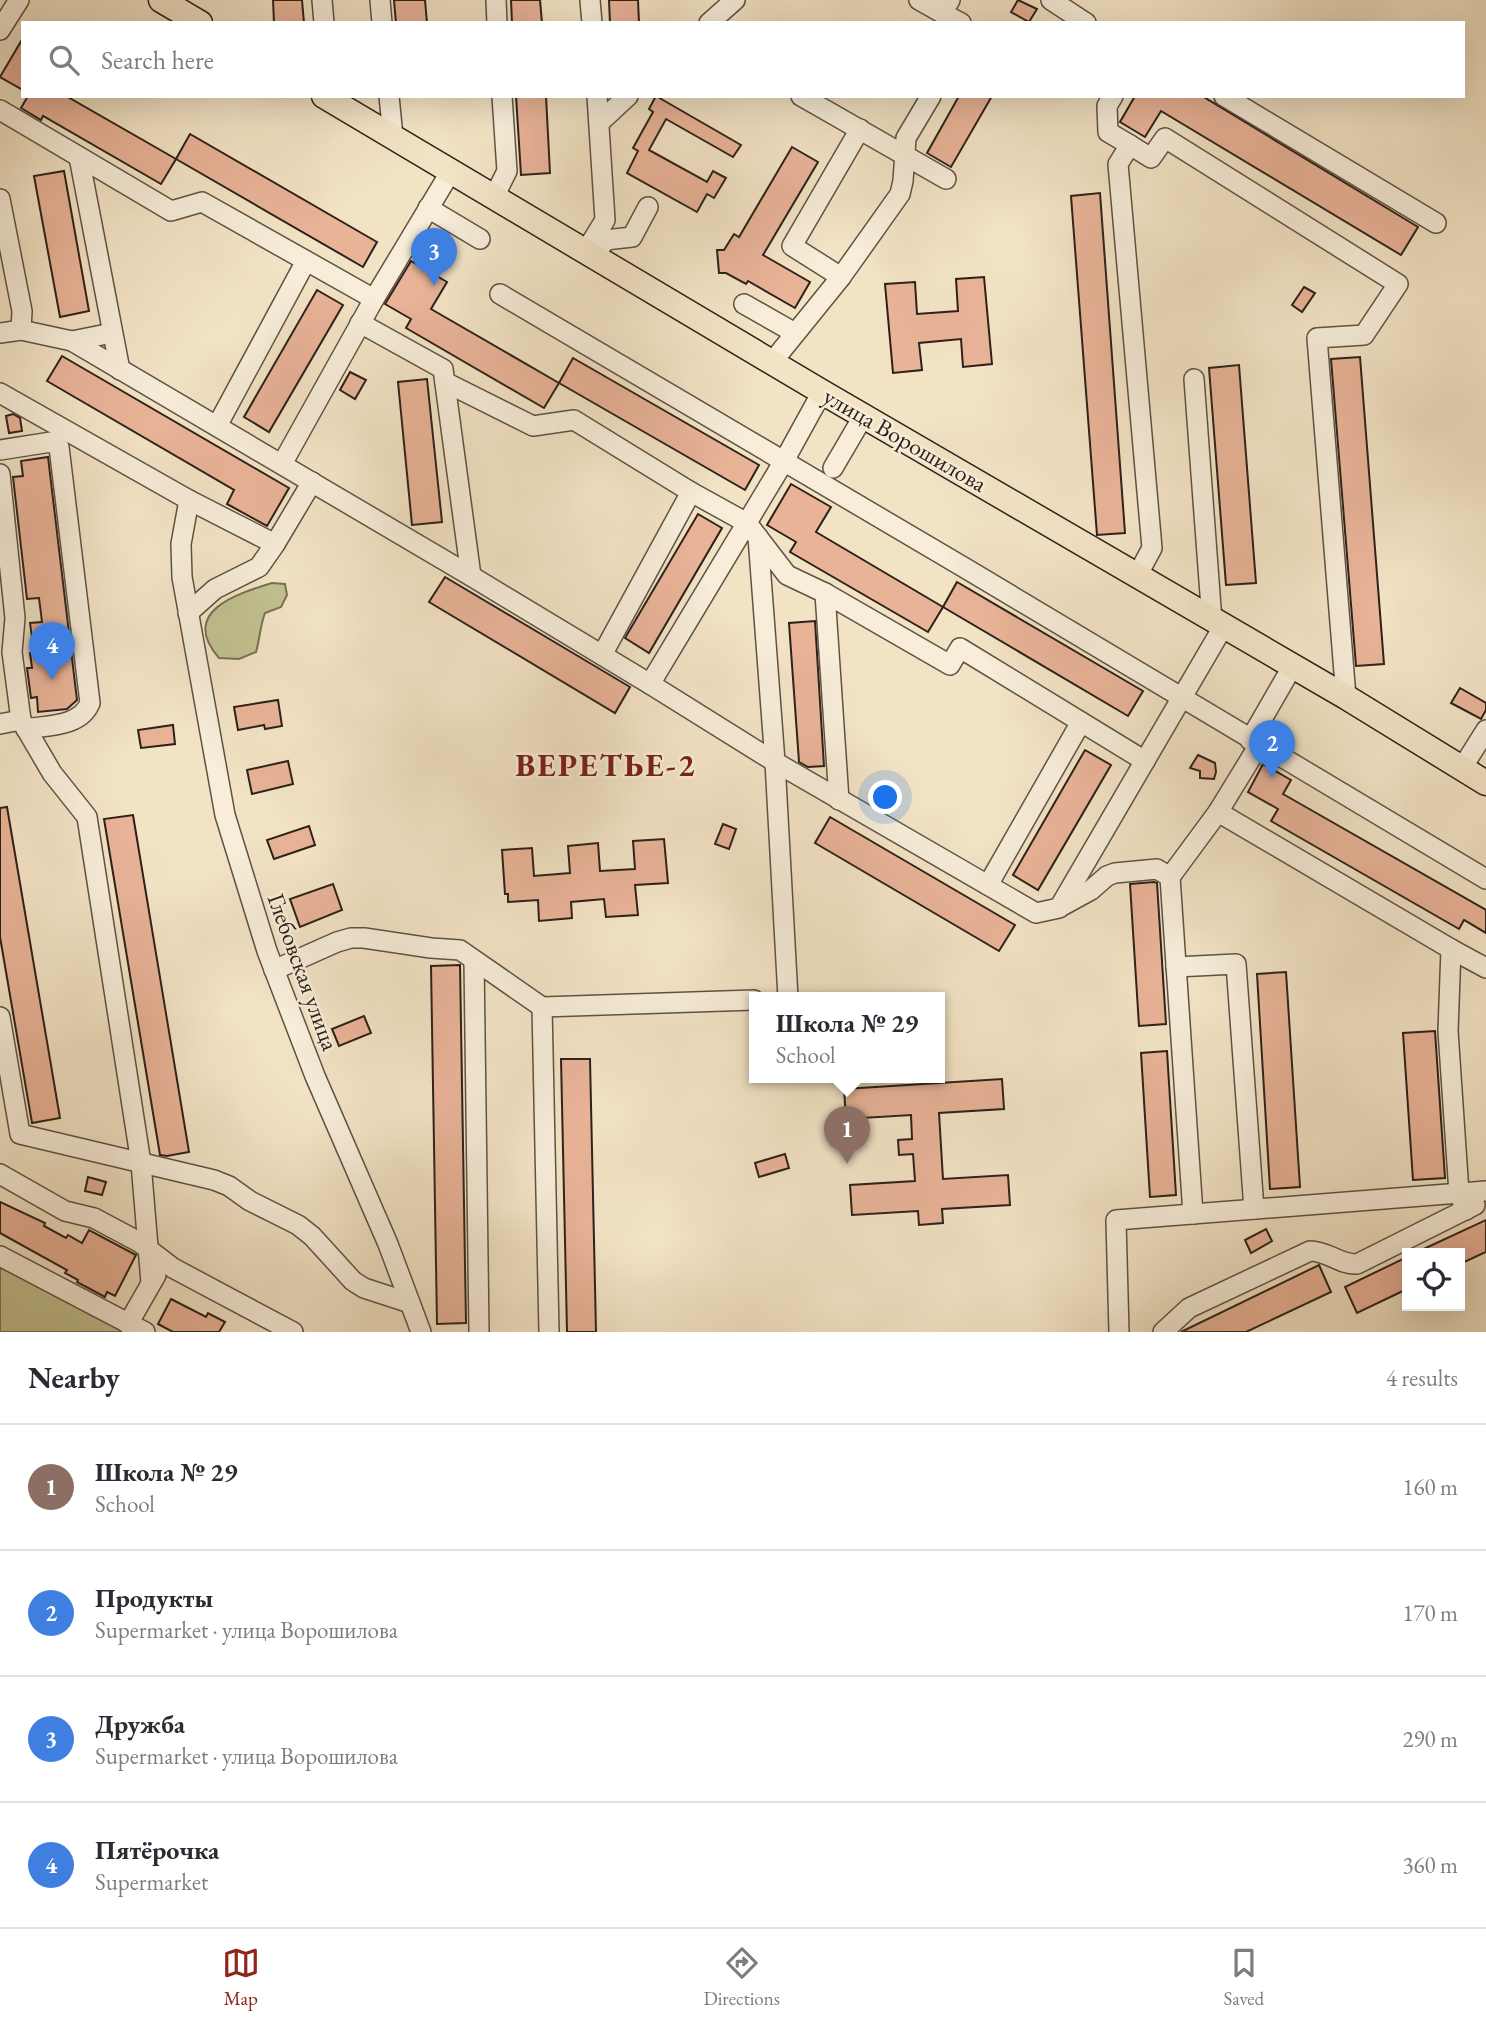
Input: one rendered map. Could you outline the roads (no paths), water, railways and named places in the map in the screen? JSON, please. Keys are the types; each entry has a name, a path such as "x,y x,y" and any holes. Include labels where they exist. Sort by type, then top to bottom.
{"main road":[{"path":"161,0 197,21"},
{"name":"улица Ворошилова","path":"327,98 822,392 1346,697 1486,783"}],"street":[{"path":"0,30 19,0"},
{"path":"322,0 324,21"},
{"path":"380,0 382,21"},
{"path":"496,0 497,21"},
{"path":"590,0 592,21"},
{"path":"711,21 735,0"},
{"path":"919,0 946,7 959,21"},
{"path":"1051,0 1083,21"},
{"path":"389,98 393,137"},
{"path":"494,197 507,171 502,98"},
{"path":"590,253 605,220 597,98"},
{"path":"599,123 626,98"},
{"path":"805,98 946,179"},
{"path":"773,361 841,277 900,194 906,138 929,98"},
{"path":"1112,98 1107,106 1108,132 1151,158 1165,138 1398,284 1364,335 1317,338 1346,697"},
{"path":"1227,98 1436,223"},
{"path":"0,110 171,211 202,202 374,299"},
{"path":"841,277 792,246 860,129"},
{"path":"1130,145 1118,164 1152,548 1137,576"},
{"path":"79,158 120,370"},
{"path":"282,464 360,323 451,171"},
{"path":"0,199 22,311 21,330"},
{"path":"590,253 605,240 632,237 648,207"},
{"path":"428,208 480,239"},
{"path":"217,426 306,261"},
{"path":"500,294 1486,879"},
{"path":"744,304 796,333"},
{"path":"360,323 443,369 471,576"},
{"path":"0,333 21,330 72,341 471,576 775,762 1036,914 1059,908 1115,873 1157,869 1170,877"},
{"path":"72,341 112,333"},
{"path":"1059,908 1181,698 1217,624 1194,379"},
{"path":"445,382 533,426 574,420 753,530 787,575 825,593 950,664 960,648 1145,761"},
{"path":"650,684 753,530 784,461 822,392"},
{"path":"0,393 189,500 275,544"},
{"path":"833,468 864,415"},
{"path":"0,450 51,442 59,447 90,703 87,711 73,722 0,724"},
{"path":"0,474 15,618 12,652 23,725 52,773 87,817 156,1255 151,1283 136,1328 0,1256"},
{"path":"188,613 215,589 259,567 312,482"},
{"path":"602,655 691,492"},
{"name":"Глебовская улица","path":"189,500 181,559 188,613 225,815 274,970 315,1076 388,1244 421,1332"},
{"path":"753,530 775,762 788,992"},
{"path":"825,593 839,800"},
{"path":"0,668 12,652"},
{"path":"1193,1214 1170,877 1218,811 1292,667"},
{"path":"988,885 1081,722"},
{"path":"1462,768 1486,730"},
{"path":"1218,811 1451,950 1486,968"},
{"path":"274,970 351,938 377,939 460,950 542,1007 749,1000"},
{"path":"1451,950 1448,1031 1462,1202"},
{"path":"474,960 479,1332"},
{"path":"1176,967 1236,964 1254,1209"},
{"path":"542,1007 549,1332"},
{"path":"0,1017 20,1134 214,1180 229,1186 250,1202 298,1225 312,1236 353,1281 364,1288 410,1303"},
{"path":"0,1174 65,1211 94,1217 293,1332"},
{"path":"1163,1332 1189,1308 1311,1251 1321,1251 1348,1264 1357,1264 1462,1202 1486,1191"},
{"path":"1117,1331 1116,1220 1254,1209 1486,1200"}],"place":[{"name":"Дружба","path":"434,286"},
{"name":"Пятёрочка","path":"52,680"},
{"name":"Продукты","path":"1272,778"},
{"name":"Школа № 29","path":"847,1164"}],"district":[{"name":"ВЕРЕТЬЕ-2","path":"606,765"}]}
